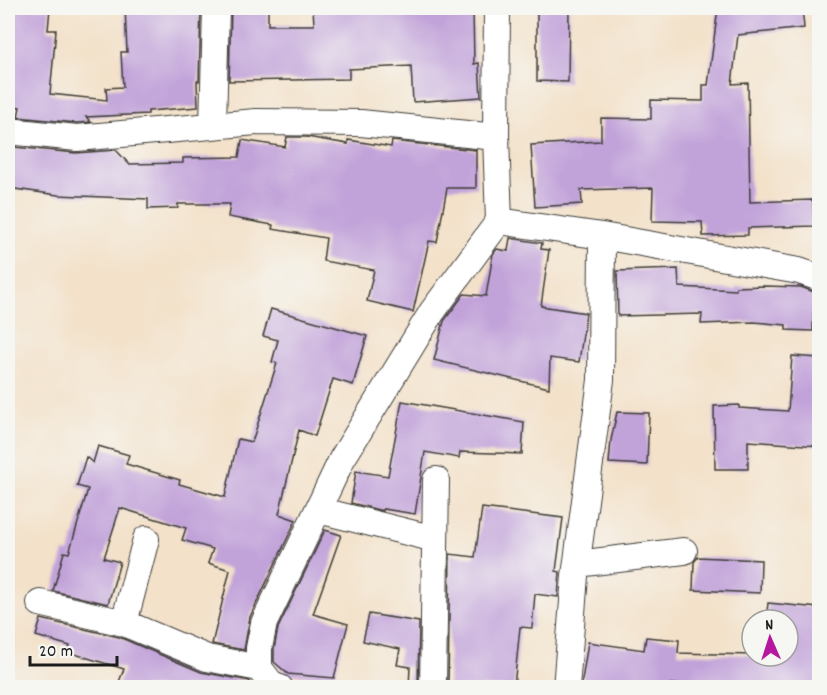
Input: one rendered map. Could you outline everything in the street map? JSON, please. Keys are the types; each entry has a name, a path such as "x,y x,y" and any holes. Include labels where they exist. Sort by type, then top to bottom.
{"street":[{"path":"213,126 216,8"},
{"path":"271,682 259,648 264,623 342,459 432,312 499,221 496,137 497,8"},
{"path":"8,130 77,138 256,122 361,123 496,137"},
{"path":"499,221 602,236 799,271 819,278"},
{"path":"566,687 577,564 602,380 602,236"},
{"path":"433,687 436,480"},
{"path":"318,510 435,539"},
{"path":"124,623 146,539"},
{"path":"577,564 684,551"},
{"path":"40,603 124,623 271,682"}],"building":[{"path":"8,8 50,8 48,30 56,30 50,94 107,100 106,88 123,87 121,52 127,52 125,8 201,8 198,107 148,111 148,114 86,117 91,122 77,123 18,117 20,107 8,106"},
{"path":"231,8 268,8 268,25 314,25 313,8 473,8 474,64 479,63 481,97 413,102 411,66 349,69 349,79 229,81"},
{"path":"537,8 569,8 568,82 537,81"},
{"path":"718,8 802,8 804,28 738,35 732,84 748,83 750,202 813,200 814,226 748,228 748,235 703,236 702,222 652,221 653,188 581,190 582,204 535,207 531,145 601,141 601,118 651,119 651,100 703,101 703,85 708,85"},
{"path":"287,137 307,137 348,144 348,140 391,147 392,141 476,150 476,188 447,188 437,242 429,241 413,312 367,301 374,270 323,261 326,238 272,229 273,225 228,217 230,204 178,204 178,208 148,209 148,199 58,195 8,188 14,147 76,153 116,150 129,164 183,163 183,158 239,157 242,140 285,147"},
{"path":"510,238 542,243 541,249 549,250 541,306 586,313 579,362 550,358 549,388 434,360 444,321 464,294 486,296 493,254 497,249 508,251"},
{"path":"678,269 679,287 736,290 736,287 801,287 814,292 813,331 786,330 786,325 754,322 701,324 702,314 618,316 617,271"},
{"path":"271,309 367,336 353,385 333,379 315,436 299,430 279,514 296,520 250,617 244,650 212,644 230,570 208,563 213,549 182,540 186,528 120,508 104,558 120,562 108,604 53,591 64,552 69,553 88,489 77,486 86,457 93,463 98,446 129,455 126,464 180,480 179,484 225,497 238,439 252,442 277,363 272,362 278,340 263,336"},
{"path":"792,356 819,358 819,446 748,441 748,469 715,469 714,406 739,405 739,408 788,411"},
{"path":"402,401 524,422 522,454 460,452 459,458 425,452 415,514 383,509 383,511 351,503 356,471 388,476"},
{"path":"617,412 649,413 647,465 609,463"},
{"path":"482,508 563,518 556,571 560,572 558,597 535,594 532,628 520,627 514,687 448,687 450,554 475,557"},
{"path":"325,530 341,535 313,614 348,624 334,678 288,674 274,662 278,628"},
{"path":"698,557 761,560 760,593 693,590 694,562"},
{"path":"768,603 819,608 819,687 670,684 670,687 581,687 588,642 644,650 646,637 679,640 678,653 740,655 740,668 800,668 800,608 767,608"},
{"path":"369,614 419,622 418,687 409,687 410,667 397,665 400,649 363,641"},
{"path":"41,619 119,637 201,672 250,681 249,687 117,687 124,669 68,652 70,646 36,636"}]}
